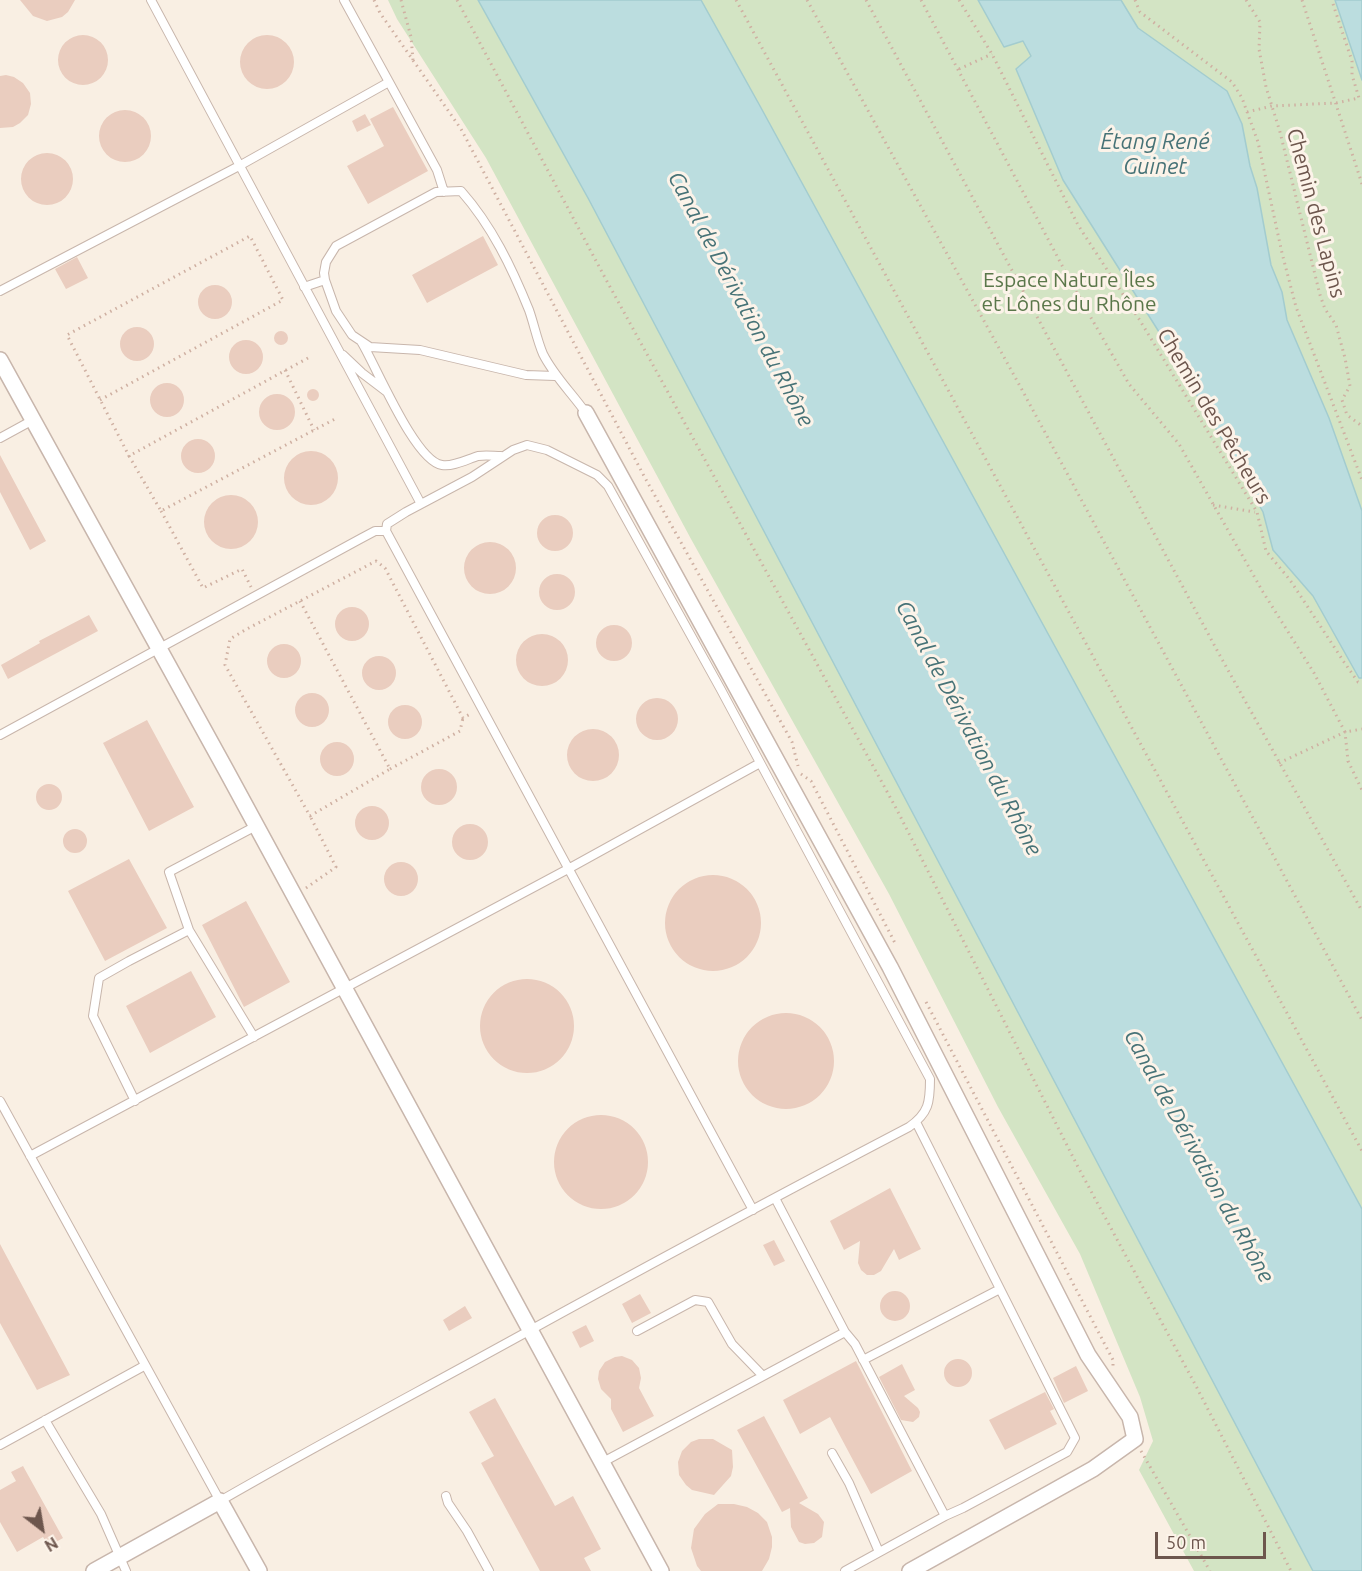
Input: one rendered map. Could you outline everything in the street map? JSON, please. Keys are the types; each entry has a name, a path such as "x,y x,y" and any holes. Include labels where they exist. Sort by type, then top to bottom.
{"street":[{"path":"0,360 661,1571"},
{"path":"586,413 890,967 1089,1355 1130,1417 1134,1439 1093,1469 910,1571"},
{"path":"94,1571 123,1564 220,1501 259,1571"}],"lane":[{"path":"151,0 421,504"},
{"path":"344,0 437,170 444,192"},
{"path":"0,291 239,166 389,82"},
{"path":"555,376 526,375 420,350 370,347 352,335 336,311 325,280 326,262 336,246 436,192 461,191 481,213 510,266 529,311 542,351 555,376 572,393 586,413"},
{"path":"304,287 325,280"},
{"path":"361,341 399,416 417,446 432,462 444,466 481,456 503,456"},
{"path":"338,350 362,373 389,393"},
{"path":"0,438 33,420"},
{"path":"0,1101 220,1501 529,1330 753,1210 923,1118 930,1100 930,1080 608,486 597,475 536,446 526,445 503,456 472,477 387,524 386,531 753,1210"},
{"path":"0,735 375,531 386,531"},
{"path":"30,1156 568,869 760,763"},
{"path":"254,1037 189,930 169,872 256,826"},
{"path":"135,1101 93,1016 99,978 189,930"},
{"path":"845,1571 1067,1452 1075,1438 916,1122"},
{"path":"775,1198 945,1516"},
{"path":"863,1360 1000,1289"},
{"path":"637,1331 695,1300 708,1302 732,1344 763,1376"},
{"path":"603,1462 845,1332"},
{"path":"0,1445 144,1365"},
{"path":"45,1420 101,1514 123,1564"},
{"path":"832,1453 849,1483 879,1552"},
{"path":"446,1496 489,1571"}],"path":[{"path":"374,0 461,129 644,476 792,742 802,785"},
{"path":"400,0 411,37 413,60"},
{"path":"457,0 603,274 896,808 1078,1167 1196,1386 1291,1571"},
{"path":"735,0 1362,1151"},
{"path":"807,0 1021,388 1362,1018"},
{"path":"866,0 1212,642 1362,911"},
{"path":"921,0 1074,288 1129,384 1179,444 1263,592 1314,673 1345,732 1348,761 1362,790"},
{"name":"Chemin des Pêcheurs","path":"959,0 992,54 1078,225 1139,319 1257,512 1266,551 1290,580 1348,669 1358,682 1362,683"},
{"path":"1135,0 1140,12 1232,82 1242,98 1258,142 1296,307 1362,480"},
{"name":"Chemin des Lapins","path":"1246,0 1260,22 1259,49 1272,106 1320,295 1325,309 1336,325 1345,358 1350,386 1342,400 1347,415 1362,426"},
{"path":"1302,0 1362,184"},
{"path":"1247,112 1272,106 1336,103 1359,98 1352,75 1352,61 1333,4"},
{"path":"959,69 992,54"},
{"path":"100,400 283,300 250,236 67,336 100,400 129,456 203,588 242,569 256,596"},
{"path":"129,456 308,358"},
{"path":"285,370 314,430"},
{"path":"161,511 335,419"},
{"path":"1213,505 1257,512"},
{"path":"293,895 318,881 336,867 225,665 230,639 376,561 385,568 463,718 460,731 310,816"},
{"path":"300,602 390,769"},
{"path":"463,718 481,708"},
{"path":"1280,763 1345,732 1362,729"},
{"path":"799,773 811,781 899,949"},
{"path":"926,1002 1113,1360 1111,1386"},
{"path":"1134,1439 1210,1571"}],"green space":[{"path":"388,0 478,0 588,198 1313,1571 1194,1571 1139,1470 1153,1441 1140,1397 1080,1254 998,1107 889,894 691,539 486,158 397,19"},
{"name":"Espace Nature Îles et Lônes du Rhône","path":"580,0 1362,0 1362,1447"}],"water":[{"name":"Canal de Dérivation du Rhône","path":"478,0 701,0 1362,1209 1362,1571 1313,1571 588,198"},
{"name":"Étang René Guinet","path":"978,0 1121,0 1138,28 1227,91 1242,124 1271,265 1282,292 1287,320 1329,418 1362,511 1362,678 1359,678 1313,596 1273,550 1263,512 1178,362 1063,180 1016,69 1031,56 1023,41 1004,47"},
{"path":"1335,0 1362,0 1362,80"}],"building":[{"path":"20,0 75,0 62,17 47,21 33,16"},
{"path":"88,35 101,42 107,50 107,70 101,78 93,84 78,85 65,78 59,70 58,55 65,42 73,36"},
{"path":"267,35 277,37 286,43 292,52 294,62 292,72 286,81 277,87 267,89 257,87 248,81 242,72 240,62 242,52 248,43 257,37"},
{"path":"6,75 23,83 30,93 31,104 28,115 20,123 13,127 0,128 0,76"},
{"path":"393,107 428,171 368,204 347,166 384,146 370,119"},
{"path":"125,110 135,112 143,118 149,126 151,136 149,146 143,154 135,160 125,162 115,160 107,154 101,146 99,136 101,126 107,118 115,112"},
{"path":"365,114 371,125 357,132 352,121"},
{"path":"42,153 52,153 61,157 69,165 73,179 69,193 61,201 52,205 42,205 33,201 25,193 21,184 21,174 25,165 33,157"},
{"path":"483,236 498,265 427,303 412,275"},
{"path":"77,257 88,278 66,289 55,269"},
{"path":"215,285 227,290 232,302 227,314 215,319 203,314 198,302 203,290"},
{"path":"137,327 149,332 154,344 149,356 137,361 125,356 120,344 125,332"},
{"path":"281,331 286,333 288,338 286,343 281,345 276,343 274,338 276,333"},
{"path":"246,340 258,345 263,357 258,369 246,374 234,369 229,357 234,345"},
{"path":"167,383 179,388 184,400 179,412 167,417 155,412 150,400 155,388"},
{"path":"315,389 318,390 318,400 311,401 308,400 307,393 308,390"},
{"path":"277,394 290,399 295,412 290,425 277,430 264,425 259,412 264,399"},
{"path":"198,439 210,444 215,456 210,468 198,473 186,468 181,456 186,444"},
{"path":"306,451 316,451 326,455 334,463 338,478 334,493 326,501 316,505 306,505 296,501 288,493 284,483 284,473 288,463 296,455"},
{"path":"0,455 46,541 30,550 0,492"},
{"path":"226,495 236,495 246,499 254,507 258,522 254,537 246,545 236,549 226,549 216,545 208,537 204,527 204,517 208,507 216,499"},
{"path":"555,515 567,521 573,533 567,545 555,551 543,545 537,533 543,521"},
{"path":"485,542 495,542 509,549 516,568 509,587 495,594 485,594 475,590 468,583 464,573 464,563 468,553 475,546"},
{"path":"557,574 570,579 575,592 570,605 557,610 544,605 539,592 544,579"},
{"path":"352,607 364,612 369,624 364,636 352,641 340,636 335,624 340,612"},
{"path":"89,615 98,631 8,679 1,665 40,643 39,641"},
{"path":"614,625 627,630 632,643 627,656 614,661 601,656 596,643 601,630"},
{"path":"537,634 547,634 561,641 568,660 561,679 547,686 537,686 527,682 520,675 516,665 516,655 520,645 527,638"},
{"path":"284,644 296,649 301,661 296,673 284,678 272,673 267,661 272,649"},
{"path":"379,656 391,661 396,673 391,685 379,690 367,685 362,673 367,661"},
{"path":"312,693 324,698 329,710 324,722 312,727 300,722 295,710 300,698"},
{"path":"657,698 665,699 672,704 677,711 677,727 672,734 665,739 657,740 649,739 642,734 637,727 636,719 637,711 642,704 649,699"},
{"path":"405,705 417,710 422,722 417,734 405,739 393,734 388,722 393,710"},
{"path":"147,720 194,807 149,831 103,743"},
{"path":"588,729 598,729 608,733 615,740 619,755 615,770 608,777 598,781 588,781 578,777 571,770 567,760 567,750 571,740 578,733"},
{"path":"337,742 349,747 354,759 349,771 337,776 325,771 320,759 325,747"},
{"path":"439,769 451,775 457,787 451,799 439,805 427,799 421,787 427,775"},
{"path":"49,784 58,788 62,797 58,806 49,810 40,806 36,797 40,788"},
{"path":"372,806 384,811 389,823 384,835 372,840 360,835 355,823 360,811"},
{"path":"470,824 482,830 488,842 482,854 470,860 458,854 452,842 458,830"},
{"path":"75,829 84,832 87,841 84,850 75,853 66,850 63,841 66,832"},
{"path":"129,859 167,928 105,961 68,891"},
{"path":"401,862 413,867 418,879 413,891 401,896 389,891 384,879 389,867"},
{"path":"713,875 731,879 747,889 757,905 761,923 757,941 747,957 731,967 713,971 695,967 679,957 669,941 665,923 669,905 679,889 695,879"},
{"path":"246,901 290,982 244,1007 202,925"},
{"path":"191,971 216,1017 150,1053 126,1006"},
{"path":"527,979 545,982 560,993 571,1008 574,1026 571,1044 560,1059 545,1070 527,1073 509,1070 494,1059 483,1044 480,1026 483,1008 494,993 509,982"},
{"path":"786,1013 804,1016 820,1027 831,1043 834,1061 831,1079 820,1095 804,1106 786,1109 768,1106 752,1095 741,1079 738,1061 741,1043 752,1027 768,1016"},
{"path":"601,1115 619,1119 634,1129 644,1144 648,1162 644,1180 634,1195 619,1205 601,1209 583,1205 568,1195 558,1180 554,1162 558,1144 568,1129 583,1119"},
{"path":"890,1188 921,1249 899,1260 894,1249 881,1271 874,1275 867,1275 858,1263 860,1241 844,1250 830,1221"},
{"path":"774,1240 785,1261 774,1266 763,1245"},
{"path":"0,1244 70,1375 37,1390 0,1323"},
{"path":"895,1291 906,1295 910,1306 906,1317 895,1321 884,1317 880,1306 884,1295"},
{"path":"640,1294 651,1313 632,1323 622,1304"},
{"path":"465,1306 472,1318 449,1331 443,1320"},
{"path":"586,1325 594,1341 580,1348 572,1332"},
{"path":"622,1356 632,1360 639,1368 641,1378 639,1388 654,1416 623,1432 611,1409 611,1399 601,1389 598,1379 599,1371 605,1362"},
{"path":"958,1359 968,1363 972,1373 968,1383 958,1387 948,1383 944,1373 948,1363"},
{"path":"856,1361 912,1471 871,1494 830,1417 800,1434 783,1400"},
{"path":"902,1364 915,1390 904,1396 920,1412 919,1417 913,1422 901,1420 879,1377"},
{"path":"1076,1366 1088,1391 1064,1403 1053,1378"},
{"path":"1045,1392 1054,1409 1050,1411 1057,1424 1005,1450 989,1420"},
{"path":"495,1398 555,1506 573,1496 601,1549 584,1558 591,1571 540,1571 481,1463 494,1456 469,1412"},
{"path":"764,1416 808,1498 799,1503 818,1514 824,1522 822,1537 814,1543 799,1542 791,1527 790,1508 782,1512 737,1430"},
{"path":"699,1439 713,1439 732,1450 731,1476 714,1495 692,1490 679,1475 678,1462 682,1451 691,1442"},
{"path":"23,1466 63,1538 49,1546 43,1537 17,1552 0,1522 0,1490 16,1481 11,1472"},
{"path":"718,1504 747,1507 767,1522 772,1537 772,1547 769,1559 762,1571 701,1571 697,1566 691,1548 694,1529 705,1514"}]}
